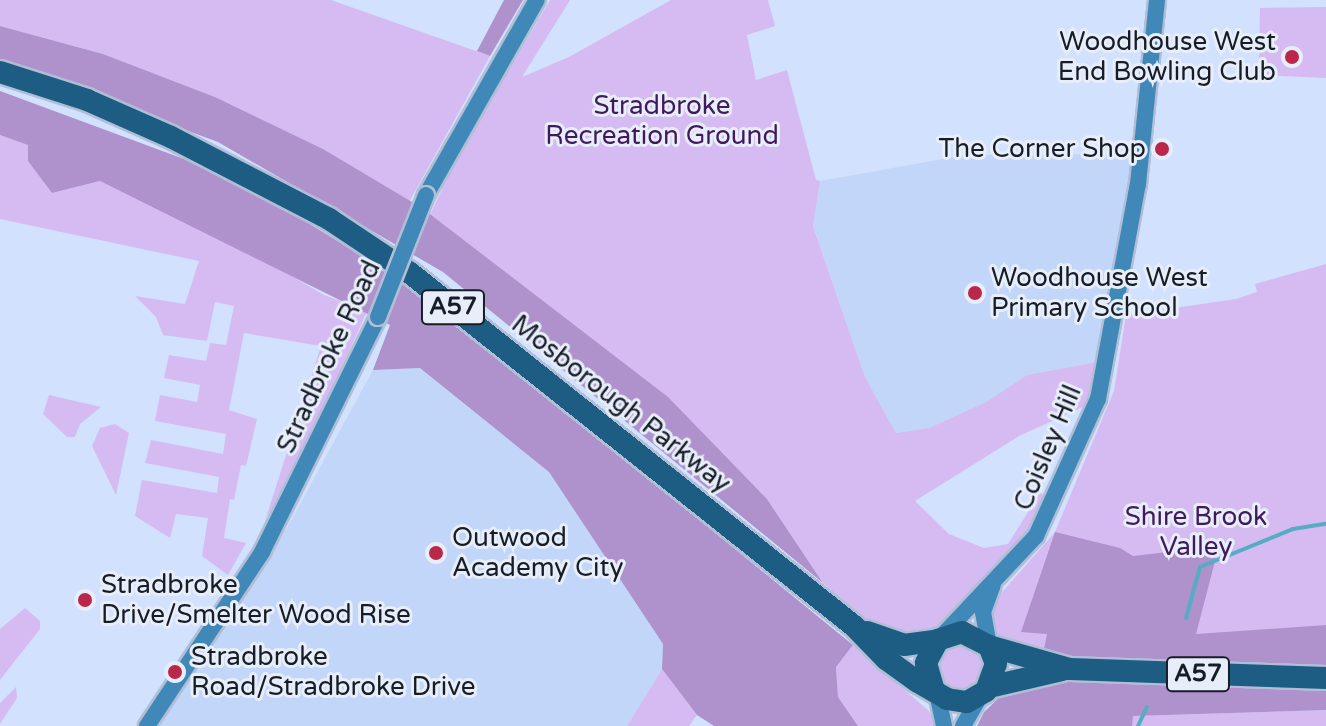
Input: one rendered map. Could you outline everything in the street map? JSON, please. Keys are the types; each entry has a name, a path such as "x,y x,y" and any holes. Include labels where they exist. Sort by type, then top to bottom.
{"highway":[{"name":"Mosborough Parkway","path":"0,72 87,100 171,137 329,219 410,273 854,626 886,659 936,692"},
{"name":"Mosborough Parkway","path":"854,626 904,645 940,639"},
{"name":"A57","path":"940,639 970,633 989,646 1070,669 1326,678"},
{"path":"936,692 926,663 940,639"},
{"path":"984,692 996,664 989,646"},
{"name":"A57","path":"936,692 959,702 984,692 1070,669"}],"main road":[{"name":"Stradbroke Road","path":"147,726 262,552 378,317 426,195 537,0"},
{"name":"Coisley Hill","path":"940,639 994,583 1043,523 1098,399 1144,126 1157,0"},
{"name":"Coisley Hill","path":"989,646 983,612 994,583"},
{"path":"936,692 944,726"},
{"path":"963,726 984,692"}],"shaded area":[{"path":"504,0 523,0 490,56 477,51"},
{"path":"0,26 103,54 215,97 323,149 422,208 668,397 767,499 823,583 443,272 218,142 0,61"},
{"path":"0,91 184,159 280,206 410,285 853,645 836,667 838,697 858,726 714,726 697,715 662,669 663,644 549,472 420,368 373,370 390,325 100,181 52,193 28,161 28,145 0,135"},
{"name":"Woodhouse West Primary School","path":"1132,154 1103,361 1027,375 986,402 929,428 896,433 865,377 813,225 820,181 965,155"},
{"name":"Outwood Academy City","path":"420,368 549,472 663,644 662,669 627,726 157,726 287,528 373,370"},
{"path":"1055,532 1120,548 1133,556 1219,546 1196,634 1326,625 1326,668 1042,659 1047,634 1021,632"},
{"path":"1072,680 1326,691 1326,710 1133,716 1132,726 977,726 984,712 1001,696"}],"green space":[{"path":"0,0 331,0 490,56 409,202 323,149 215,97 103,54 0,26"},
{"name":"Stradbroke Recreation Ground","path":"550,0 570,0 522,77 569,57 671,0 768,0 775,26 747,35 756,80 787,70 816,180 820,181 813,226 865,377 896,433 929,428 986,402 1027,375 1103,361 1085,406 1019,436 915,501 949,534 984,548 1008,544 1040,493 1049,496 1029,539 940,629 922,640 868,625 823,583 767,499 720,453 429,217 454,164"},
{"name":"Woodhouse West End Bowling Club","path":"1326,7 1326,78 1259,75 1260,8"},
{"path":"0,135 29,145 52,193 100,181 249,251 324,295 367,311 316,426 265,521 321,346 244,333 229,410 257,419 246,466 241,465 234,500 230,499 224,538 246,543 228,575 202,556 208,518 176,514 170,538 135,516 142,480 217,493 219,477 145,463 151,440 223,454 226,434 155,421 160,395 197,402 200,385 164,378 169,355 206,361 210,343 226,345 234,306 215,302 207,341 163,335 156,317 135,296 185,304 199,261 0,219"},
{"name":"Shire Brook Valley","path":"1326,264 1326,668 1063,657 997,641 989,619 995,600 1055,532 1114,391 1126,315 1236,299 1257,292 1255,284"},
{"path":"49,395 101,407 80,424 75,437 67,437 43,414"},
{"path":"115,424 129,433 116,495 92,446 100,428"},
{"path":"25,608 40,621 40,629 0,680 0,629"},
{"path":"960,644 976,651 983,667 976,683 960,690 944,683 937,667 944,651"},
{"path":"853,645 929,711 937,726 858,726 838,697 836,667"},
{"path":"662,669 697,715 689,726 627,726"},
{"path":"16,687 17,698 0,724 0,703"},
{"path":"1326,710 1326,726 1132,726 1132,716"}],"waterway":[{"path":"1186,618 1200,567 1293,529 1326,524"},
{"path":"1138,726 1147,707"}],"place":[{"name":"Woodhouse West End Bowling Club","path":"1292,57"},
{"name":"The Corner Shop","path":"1162,149"},
{"name":"Woodhouse West Primary School","path":"975,293"},
{"name":"Outwood Academy City","path":"436,553"},
{"name":"Stradbroke Drive/Smelter Wood Rise","path":"85,600"},
{"name":"Stradbroke Road/Stradbroke Drive","path":"175,672"}]}
